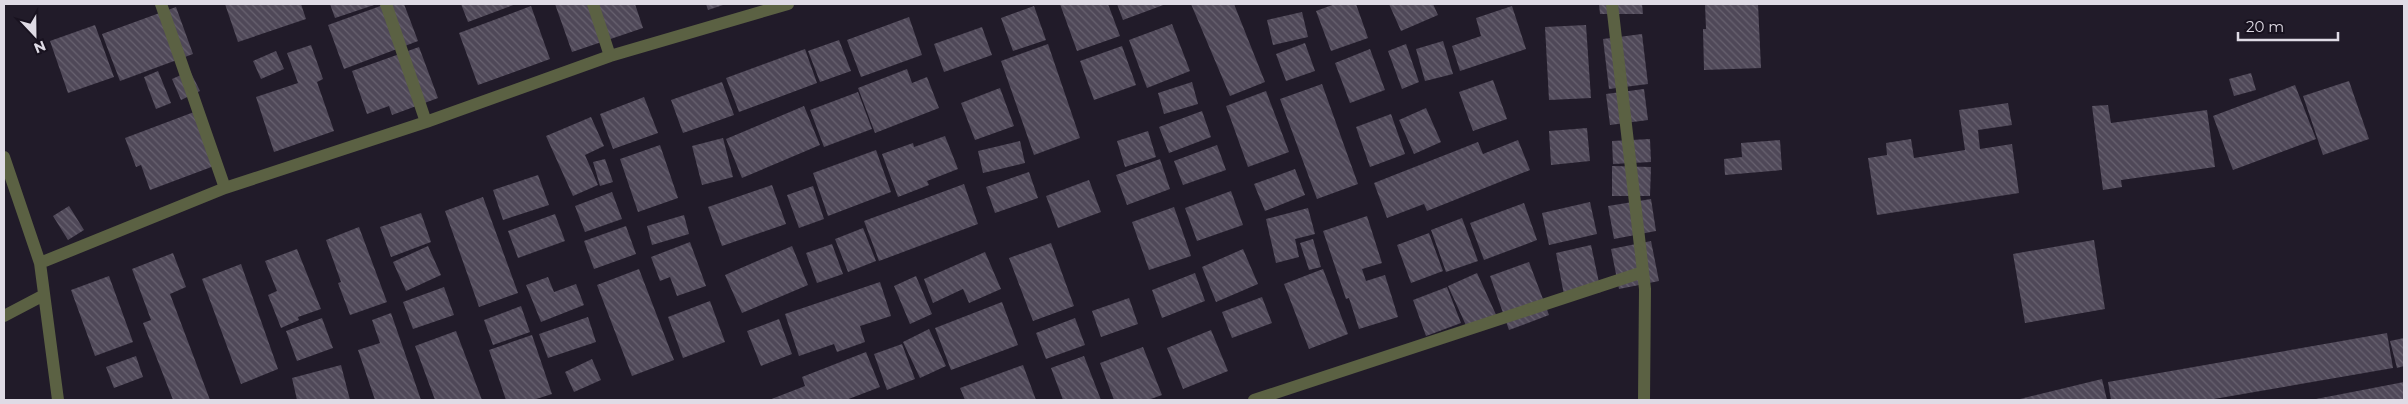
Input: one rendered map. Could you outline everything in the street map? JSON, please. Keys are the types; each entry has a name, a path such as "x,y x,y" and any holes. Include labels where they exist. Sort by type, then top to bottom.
{"street":[{"path":"161,4 225,188"},
{"path":"386,4 426,122"},
{"path":"593,4 610,56"},
{"path":"40,263 225,188 426,122 610,56 788,4"},
{"path":"1612,4 1643,272 1644,400"},
{"path":"4,157 40,263 58,400"},
{"path":"1254,400 1643,272"},
{"path":"4,316 44,295"}],"building":[{"path":"225,4 301,4 306,19 238,42"},
{"path":"330,4 377,4 335,18"},
{"path":"386,4 404,4 418,41 344,69 328,25"},
{"path":"461,4 516,4 468,22"},
{"path":"555,4 635,4 643,28 572,52"},
{"path":"706,4 726,4 708,10"},
{"path":"1060,4 1108,4 1120,36 1077,51"},
{"path":"1117,4 1166,4 1123,20"},
{"path":"1191,4 1234,4 1265,82 1230,96"},
{"path":"1335,4 1356,4 1368,38 1331,51 1316,11"},
{"path":"1389,4 1433,4 1438,15 1401,31"},
{"path":"1599,4 1642,4 1643,14 1600,14"},
{"path":"1705,4 1758,4 1761,68 1704,70 1703,29 1706,29"},
{"path":"531,6 550,59 478,85 459,33"},
{"path":"1034,6 1046,40 1013,51 1001,18"},
{"path":"1512,6 1526,49 1460,71 1452,46 1481,36 1476,18"},
{"path":"176,7 193,54 120,81 102,34"},
{"path":"1302,12 1308,37 1273,45 1267,20"},
{"path":"909,17 922,55 861,77 847,40"},
{"path":"1172,24 1190,71 1147,88 1129,40"},
{"path":"95,25 114,77 68,93 50,41"},
{"path":"1586,25 1591,98 1549,100 1545,27"},
{"path":"982,27 992,55 944,72 934,44"},
{"path":"1642,34 1648,84 1609,89 1603,39"},
{"path":"839,40 851,71 820,82 808,51"},
{"path":"1443,41 1453,74 1425,81 1416,49"},
{"path":"1305,43 1315,71 1286,81 1276,54"},
{"path":"1048,44 1080,138 1034,155 1001,61"},
{"path":"1406,44 1419,82 1402,89 1388,51"},
{"path":"311,45 323,79 317,82 334,131 274,152 256,97 298,83 287,53"},
{"path":"1122,46 1136,85 1094,100 1080,61"},
{"path":"419,47 438,98 392,115 389,106 367,114 352,71"},
{"path":"805,49 817,83 739,112 726,78"},
{"path":"1370,49 1385,90 1350,103 1335,63"},
{"path":"276,51 284,69 261,79 253,61"},
{"path":"907,69 912,83 927,77 939,108 875,133 858,88"},
{"path":"158,71 171,103 156,109 144,77"},
{"path":"190,71 200,91 181,100 172,79"},
{"path":"2251,73 2256,90 2234,96 2229,79"},
{"path":"1493,80 1507,119 1473,131 1459,92"},
{"path":"2349,81 2369,139 2323,155 2303,96"},
{"path":"722,82 734,115 683,133 671,100"},
{"path":"1192,82 1198,104 1164,114 1158,93"},
{"path":"1322,84 1358,184 1317,199 1280,99"},
{"path":"2295,85 2316,139 2233,170 2213,116"},
{"path":"1000,88 1014,126 975,140 961,103"},
{"path":"1644,89 1648,120 1610,125 1606,94"},
{"path":"1266,91 1289,152 1248,167 1226,106"},
{"path":"858,92 872,129 824,147 810,110"},
{"path":"644,97 658,133 613,149 600,114"},
{"path":"2008,103 2012,125 1978,130 1980,149 2012,144 2019,193 1877,215 1868,158 1887,155 1886,143 1911,139 1914,158 1965,150 1959,110"},
{"path":"2108,105 2111,123 2207,110 2215,167 2121,180 2122,187 2103,190 2092,106"},
{"path":"804,106 820,145 742,178 726,139"},
{"path":"1426,108 1441,142 1414,154 1399,120"},
{"path":"1202,111 1211,137 1169,153 1159,127"},
{"path":"194,112 214,166 150,190 141,165 136,167 125,138"},
{"path":"1391,114 1405,154 1370,167 1356,127"},
{"path":"591,117 604,146 585,155 598,185 573,196 546,136"},
{"path":"1587,128 1590,161 1551,165 1549,131"},
{"path":"1148,131 1156,157 1125,167 1117,141"},
{"path":"945,136 958,169 927,181 929,185 898,197 882,154 913,143 914,147"},
{"path":"723,138 733,177 702,185 692,146"},
{"path":"1650,139 1651,162 1613,164 1612,141"},
{"path":"1518,140 1530,170 1427,211 1424,204 1387,218 1374,183 1478,142 1483,154"},
{"path":"1780,140 1782,170 1725,175 1724,159 1742,157 1741,143"},
{"path":"1020,141 1025,163 983,173 978,151"},
{"path":"660,145 678,198 638,212 620,159"},
{"path":"1217,145 1226,170 1183,185 1174,161"},
{"path":"876,150 891,192 828,216 813,173"},
{"path":"605,159 613,182 600,186 593,162"},
{"path":"1160,159 1170,189 1127,205 1116,175"},
{"path":"1612,166 1651,167 1650,196 1612,196"},
{"path":"1295,169 1305,195 1265,211 1254,184"},
{"path":"1029,172 1038,198 995,213 986,187"},
{"path":"538,175 549,205 503,220 493,190"},
{"path":"1089,180 1101,212 1058,228 1046,196"},
{"path":"964,184 978,224 879,261 864,221"},
{"path":"772,185 786,224 722,246 708,207"},
{"path":"813,186 824,219 799,228 787,195"},
{"path":"1231,191 1243,225 1197,241 1185,208"},
{"path":"612,192 622,219 585,232 575,206"},
{"path":"483,197 518,293 479,307 445,211"},
{"path":"1651,199 1656,231 1614,239 1608,206"},
{"path":"1590,202 1597,234 1549,245 1542,213"},
{"path":"1524,203 1537,240 1484,260 1470,223"},
{"path":"69,206 84,230 68,240 53,216"},
{"path":"1174,207 1191,256 1149,270 1132,222"},
{"path":"1308,208 1315,234 1295,239 1299,257 1276,263 1266,219"},
{"path":"421,213 431,242 391,257 380,227"},
{"path":"555,214 565,241 518,258 508,231"},
{"path":"684,215 689,234 652,245 647,226"},
{"path":"1367,216 1382,263 1362,269 1366,281 1385,275 1398,317 1359,329 1349,298 1346,299 1323,231"},
{"path":"1462,218 1478,261 1446,272 1431,230"},
{"path":"626,226 636,254 594,269 584,241"},
{"path":"359,227 387,302 350,315 338,283 341,282 326,240"},
{"path":"863,228 876,261 848,272 835,239"},
{"path":"1429,233 1443,271 1411,283 1397,245"},
{"path":"1313,239 1321,267 1309,270 1300,243"},
{"path":"2094,240 2105,309 2025,323 2013,254"},
{"path":"1651,241 1659,281 1619,289 1611,249"},
{"path":"690,242 706,286 677,296 670,277 660,281 651,257"},
{"path":"1051,243 1074,306 1033,321 1009,258"},
{"path":"832,244 843,274 817,283 806,253"},
{"path":"1591,245 1601,292 1565,300 1556,253"},
{"path":"428,246 441,275 406,291 393,262"},
{"path":"792,246 808,285 742,313 725,275"},
{"path":"297,249 321,309 298,317 299,320 281,328 268,295 277,291 265,261"},
{"path":"1243,249 1258,284 1216,302 1202,267"},
{"path":"985,252 1001,289 969,303 963,289 933,303 924,279"},
{"path":"173,253 186,287 170,294 210,400 173,400 143,323 151,320 132,269"},
{"path":"1529,262 1549,315 1509,330 1490,276"},
{"path":"241,264 278,369 241,384 202,279"},
{"path":"639,269 674,360 632,376 597,285"},
{"path":"1323,269 1348,334 1309,349 1284,284"},
{"path":"1195,273 1205,301 1162,318 1152,290"},
{"path":"1477,273 1498,319 1469,332 1448,286"},
{"path":"109,276 133,342 95,356 71,290"},
{"path":"916,276 932,314 910,324 894,286"},
{"path":"548,277 554,292 576,284 584,305 541,322 526,285"},
{"path":"880,282 891,316 860,326 865,342 837,352 834,344 799,356 785,314"},
{"path":"444,287 454,315 413,329 403,302"},
{"path":"1447,287 1461,323 1426,336 1413,300"},
{"path":"1262,297 1272,323 1232,338 1222,312"},
{"path":"1129,298 1138,324 1101,337 1092,311"},
{"path":"710,301 725,342 683,358 668,317"},
{"path":"1002,302 1018,345 951,370 935,328"},
{"path":"521,306 530,332 493,345 484,320"},
{"path":"391,313 421,400 375,400 358,350 380,343 372,320"},
{"path":"588,317 596,342 548,358 539,334"},
{"path":"322,318 333,348 297,361 286,331"},
{"path":"1075,318 1085,345 1046,359 1036,333"},
{"path":"779,319 792,354 761,366 747,331"},
{"path":"929,329 946,366 920,378 903,342"},
{"path":"1211,330 1228,371 1183,389 1167,348"},
{"path":"456,331 482,400 435,400 415,346"},
{"path":"2387,333 2393,368 2208,400 2111,400 2108,382"},
{"path":"532,335 552,394 533,400 506,400 489,350"},
{"path":"2404,338 2404,366 2397,368 2390,341"},
{"path":"902,344 915,379 887,390 874,354"},
{"path":"1143,347 1162,395 1148,400 1114,400 1100,363"},
{"path":"866,352 880,387 846,400 769,400 805,386 802,377"},
{"path":"136,356 143,377 114,388 106,367"},
{"path":"1084,356 1101,400 1063,400 1051,368"},
{"path":"592,359 601,380 574,392 565,372"},
{"path":"341,365 350,400 297,400 292,378"},
{"path":"1023,365 1036,400 965,400 960,388"},
{"path":"2102,379 2107,400 2016,400"},
{"path":"2404,382 2404,400 2316,400 2316,399"}]}
